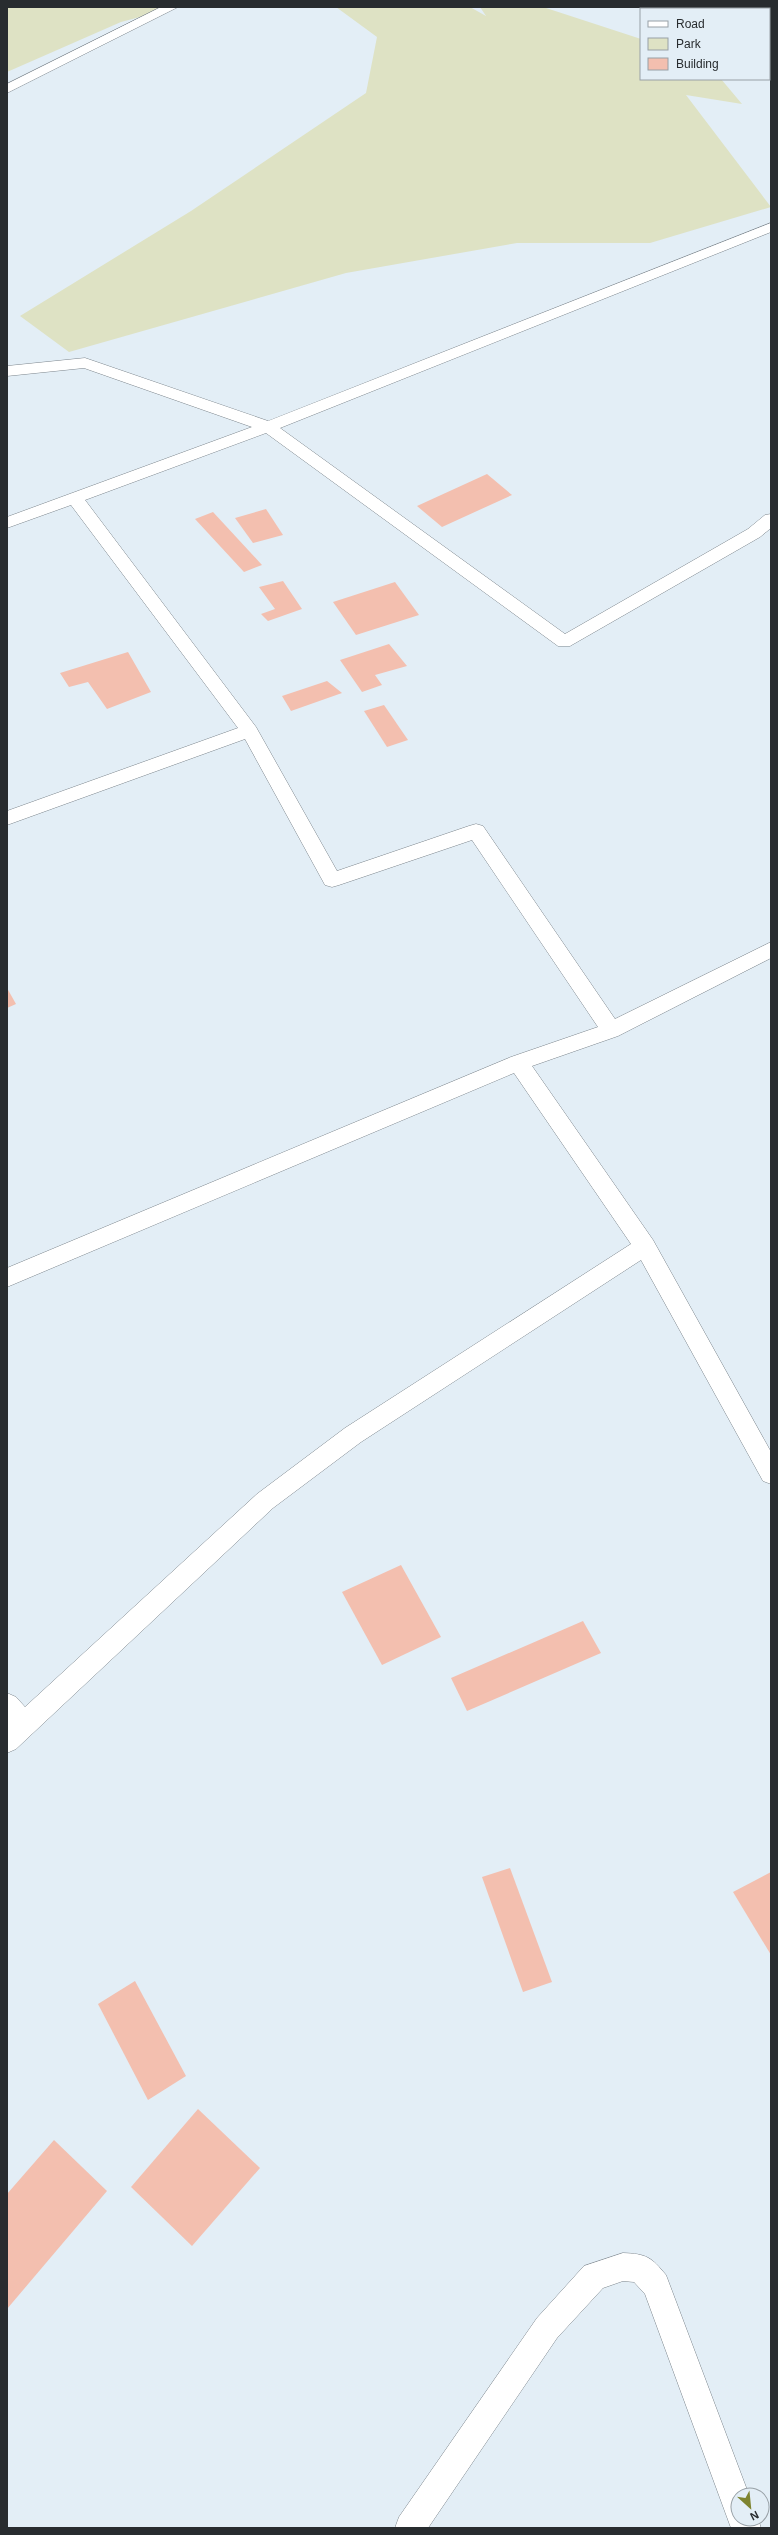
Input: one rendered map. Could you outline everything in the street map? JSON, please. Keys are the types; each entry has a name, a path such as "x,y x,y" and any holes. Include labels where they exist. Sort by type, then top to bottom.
{"street":[{"path":"7,89 171,7"},
{"path":"7,523 268,427 771,227"},
{"path":"7,371 85,364 268,427 564,642 754,533 771,519"},
{"path":"75,499 250,731 332,880 476,831 611,1030"},
{"path":"7,818 250,731"},
{"path":"7,1278 518,1063 611,1030 771,949"},
{"path":"518,1063 645,1246 771,1474"},
{"path":"7,1741 265,1501 354,1435 645,1246"},
{"path":"7,1705 24,1724"},
{"path":"410,2528 547,2328 594,2276 623,2267 641,2268 656,2285 731,2487"}],"green space":[{"path":"7,7 178,7 121,22 7,72"},
{"path":"336,7 470,7 486,16 480,7 543,7 640,39 640,80 722,80 742,104 686,95 771,207 650,243 517,243 346,273 69,352 20,316 191,211 366,93 377,37"}],"building":[{"path":"487,474 512,495 442,527 417,506"},
{"path":"266,509 283,535 253,543 235,518"},
{"path":"213,512 262,565 244,572 195,519"},
{"path":"283,581 302,609 268,621 261,614 275,609 259,587"},
{"path":"395,582 419,615 356,635 333,602"},
{"path":"389,644 407,666 375,675 382,685 362,692 340,660"},
{"path":"128,652 151,692 107,709 88,682 69,687 60,673"},
{"path":"327,681 342,693 291,711 282,696"},
{"path":"384,705 408,740 387,747 364,711"},
{"path":"7,988 16,1004 7,1008"},
{"path":"401,1565 441,1637 382,1665 342,1592"},
{"path":"583,1621 601,1653 467,1711 451,1678"},
{"path":"510,1868 552,1982 523,1992 482,1877"},
{"path":"771,1872 771,1955 733,1892"},
{"path":"135,1981 186,2076 148,2100 98,2004"},
{"path":"198,2109 260,2168 192,2246 131,2187"},
{"path":"54,2140 107,2191 7,2309 7,2194"}]}
